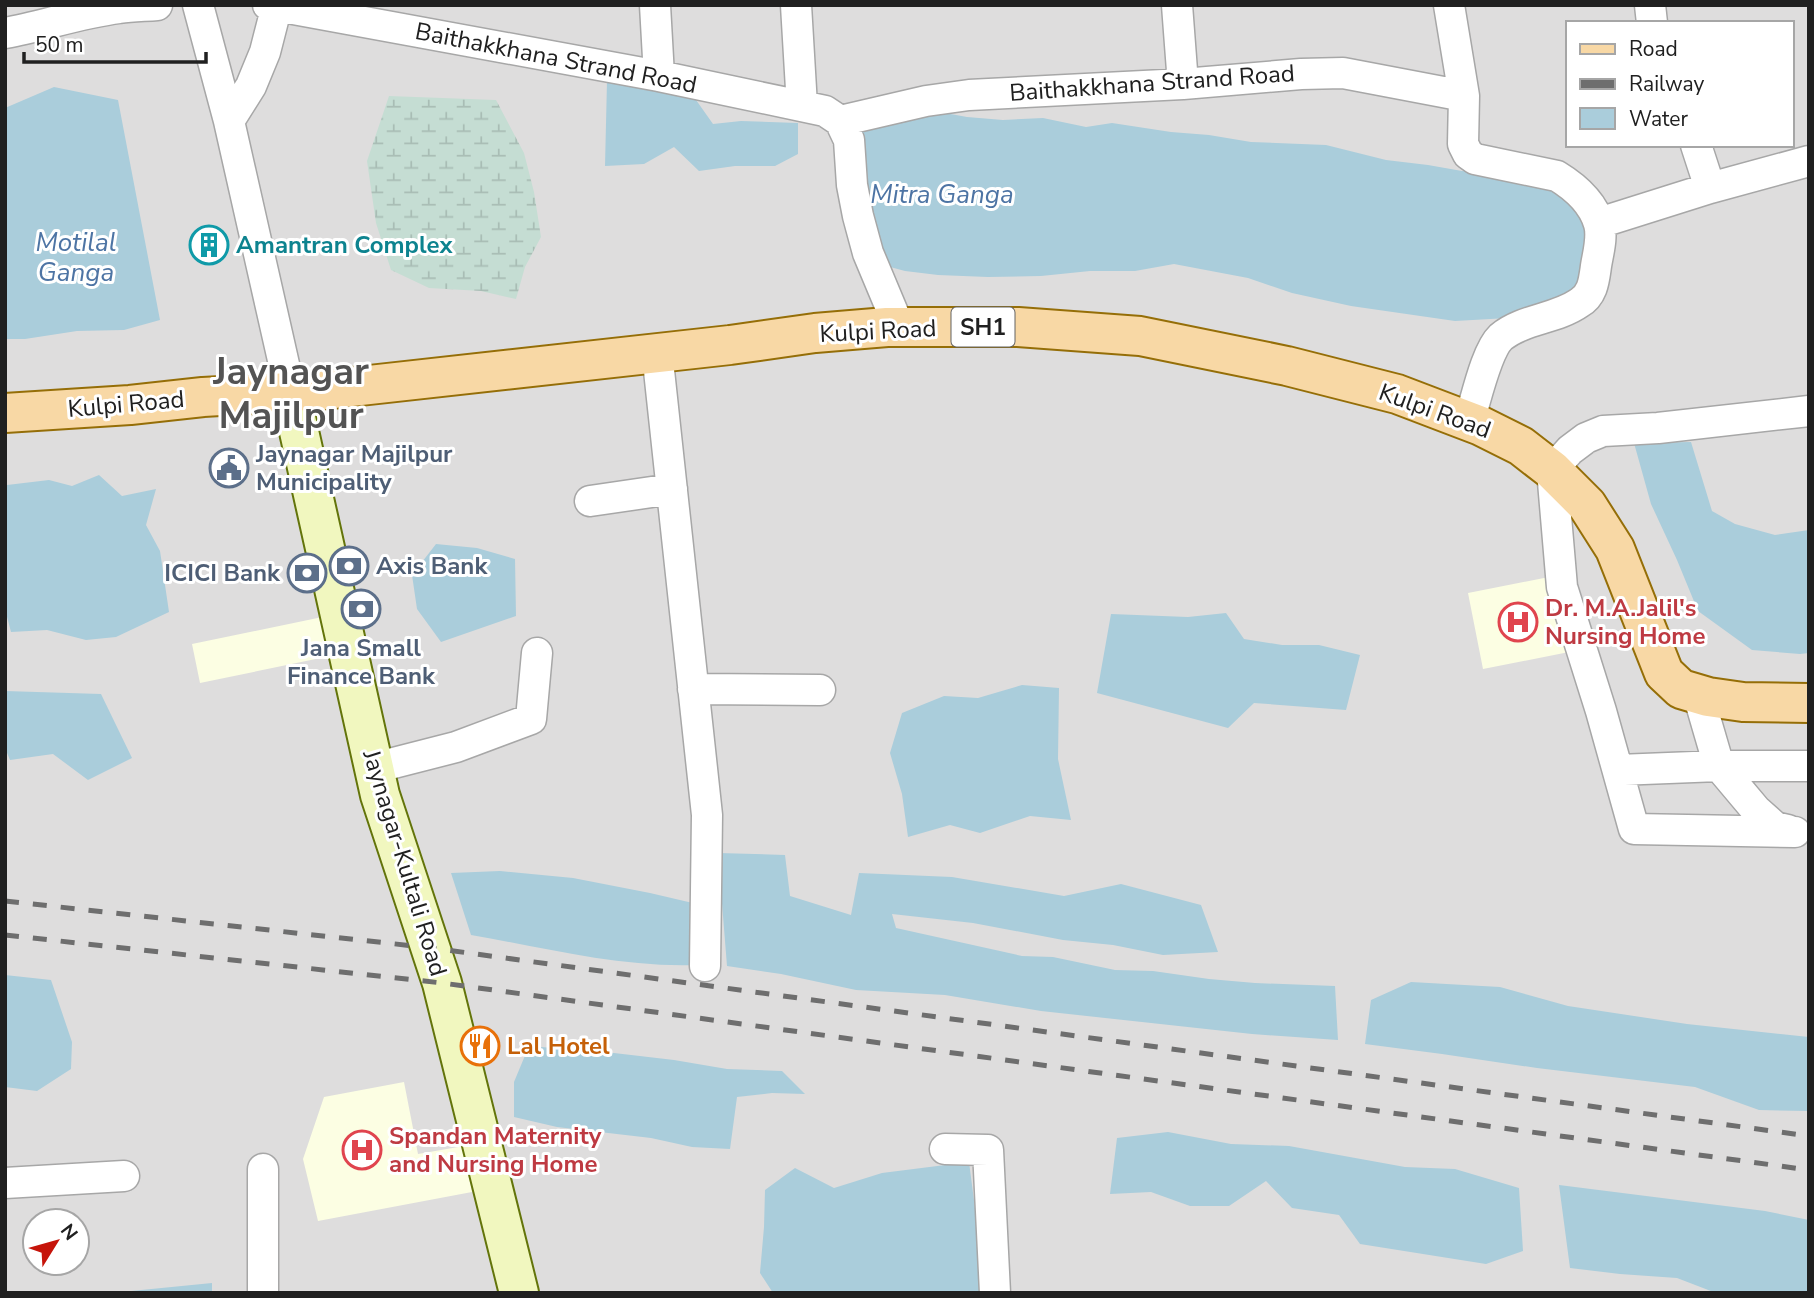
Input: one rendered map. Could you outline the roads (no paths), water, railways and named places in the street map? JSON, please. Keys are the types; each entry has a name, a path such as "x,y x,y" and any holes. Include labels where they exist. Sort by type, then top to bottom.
{"main road":[{"name":"Kulpi Road","path":"5,413 370,385 815,333 899,327 1018,327 1140,336 1287,366 1397,394 1469,421 1521,446 1552,470 1587,505 1615,549 1664,673 1681,689 1708,697 1743,702 1809,703"},
{"name":"Jaynagar-Kultali Road","path":"290,391 380,795 442,983 519,1293"}],"street":[{"path":"5,33 120,7 157,5"},
{"path":"198,5 229,121 290,391"},
{"name":"Baithakkhana Strand Road","path":"268,5 659,76 825,111 840,121 926,101 969,95 1183,85 1301,74 1343,73 1464,96"},
{"path":"229,121 251,86 265,52 277,5"},
{"path":"655,5 659,76"},
{"path":"796,5 802,106"},
{"path":"1178,5 1183,85"},
{"path":"1449,5 1464,96 1463,144 1468,154 1475,159 1557,176 1569,183 1582,196 1599,223 1600,236 1593,285 1588,296 1578,304 1517,328 1502,337 1491,349 1469,421"},
{"path":"840,121 849,140 852,186 865,241 899,327"},
{"path":"1697,147 1710,188"},
{"path":"1599,223 1710,188 1809,161"},
{"path":"657,352 707,815 705,966"},
{"path":"1802,832 1634,829 1562,587 1552,470 1570,450 1586,438 1603,431 1658,428 1809,411"},
{"path":"590,501 672,489"},
{"path":"374,768 456,747 531,719 537,653"},
{"path":"693,689 820,690"},
{"path":"1698,694 1719,766 1774,827 1802,832"},
{"path":"1618,770 1809,766"},
{"path":"945,1150 988,1150 995,1293"},
{"path":"262,1169 263,1293"},
{"path":"5,1183 124,1176"}],"water":[{"path":"607,81 689,90 713,124 741,121 798,123 798,154 775,166 735,166 699,171 674,147 644,164 605,166"},
{"name":"Motilal Ganga","path":"54,87 118,100 160,320 124,330 77,331 25,339 5,339 5,108"},
{"name":"Mitra Ganga","path":"918,108 967,117 1003,120 1043,118 1086,127 1112,123 1251,142 1326,145 1386,160 1462,171 1521,173 1574,202 1591,237 1577,286 1553,310 1527,317 1455,321 1351,306 1292,293 1248,278 1174,264 1135,271 1090,271 1041,276 988,277 905,271 879,264 857,130"},
{"path":"1691,442 1712,511 1735,524 1775,535 1809,530 1809,653 1752,650 1698,611 1651,504 1634,443"},
{"path":"99,475 122,496 156,489 146,525 160,551 169,612 116,637 86,640 47,630 11,632 5,609 5,488 7,485 49,480 72,486"},
{"path":"436,544 477,548 515,559 516,616 441,642 417,609 412,575"},
{"path":"1226,613 1244,639 1282,645 1319,645 1360,655 1346,710 1254,703 1228,728 1097,693 1111,614 1188,617"},
{"path":"1022,685 1059,688 1058,759 1071,820 1030,816 980,833 950,825 908,837 902,794 890,753 902,713 944,696 978,698"},
{"path":"5,691 101,694 132,758 88,780 53,754 10,760 5,748"},
{"path":"718,853 785,855 790,896 851,915 859,873 952,877 1064,896 1121,884 1201,905 1218,952 1163,955 973,923 892,914 896,928 1022,956 1053,957 1115,970 1153,971 1255,983 1335,986 1338,1040 1252,1034 1041,1011 945,995 856,990 727,966"},
{"path":"500,871 573,878 697,904 698,965 612,960 471,935 451,873"},
{"path":"5,975 51,980 72,1042 71,1069 37,1091 5,1087"},
{"path":"1411,982 1500,987 1568,1006 1687,1024 1809,1037 1809,1111 1759,1110 1695,1087 1365,1044 1371,1000"},
{"path":"529,1046 614,1053 727,1069 782,1071 805,1094 772,1093 737,1097 730,1149 692,1147 651,1138 557,1127 514,1117 514,1082"},
{"path":"1168,1132 1231,1144 1289,1146 1405,1167 1455,1169 1519,1188 1523,1251 1486,1264 1360,1244 1339,1215 1292,1208 1266,1181 1229,1206 1190,1206 1151,1192 1110,1194 1117,1138"},
{"path":"969,1162 982,1262 981,1293 773,1293 760,1273 765,1190 795,1168 834,1188 882,1173"},
{"path":"1559,1185 1765,1211 1809,1220 1809,1293 1716,1293 1677,1278 1570,1268"},
{"path":"212,1283 212,1293 111,1293"}],"railway":[{"path":"5,901 432,948 1809,1136"},
{"path":"5,935 442,983 1809,1170"}],"place":[{"name":"Amantran Complex","path":"209,245"},
{"name":"Jaynagar Majilpur Municipality","path":"229,468"},
{"name":"Axis Bank","path":"349,566"},
{"name":"ICICI Bank","path":"307,573"},
{"name":"Jana Small Finance Bank","path":"361,609"},
{"name":"Dr. M.A.Jalil's Nursing Home","path":"1518,622"},
{"name":"Lal Hotel","path":"480,1046"},
{"name":"Spandan Maternity and Nursing Home","path":"362,1150"}],"district":[{"name":"Jaynagar Majilpur","path":"291,393"}]}
